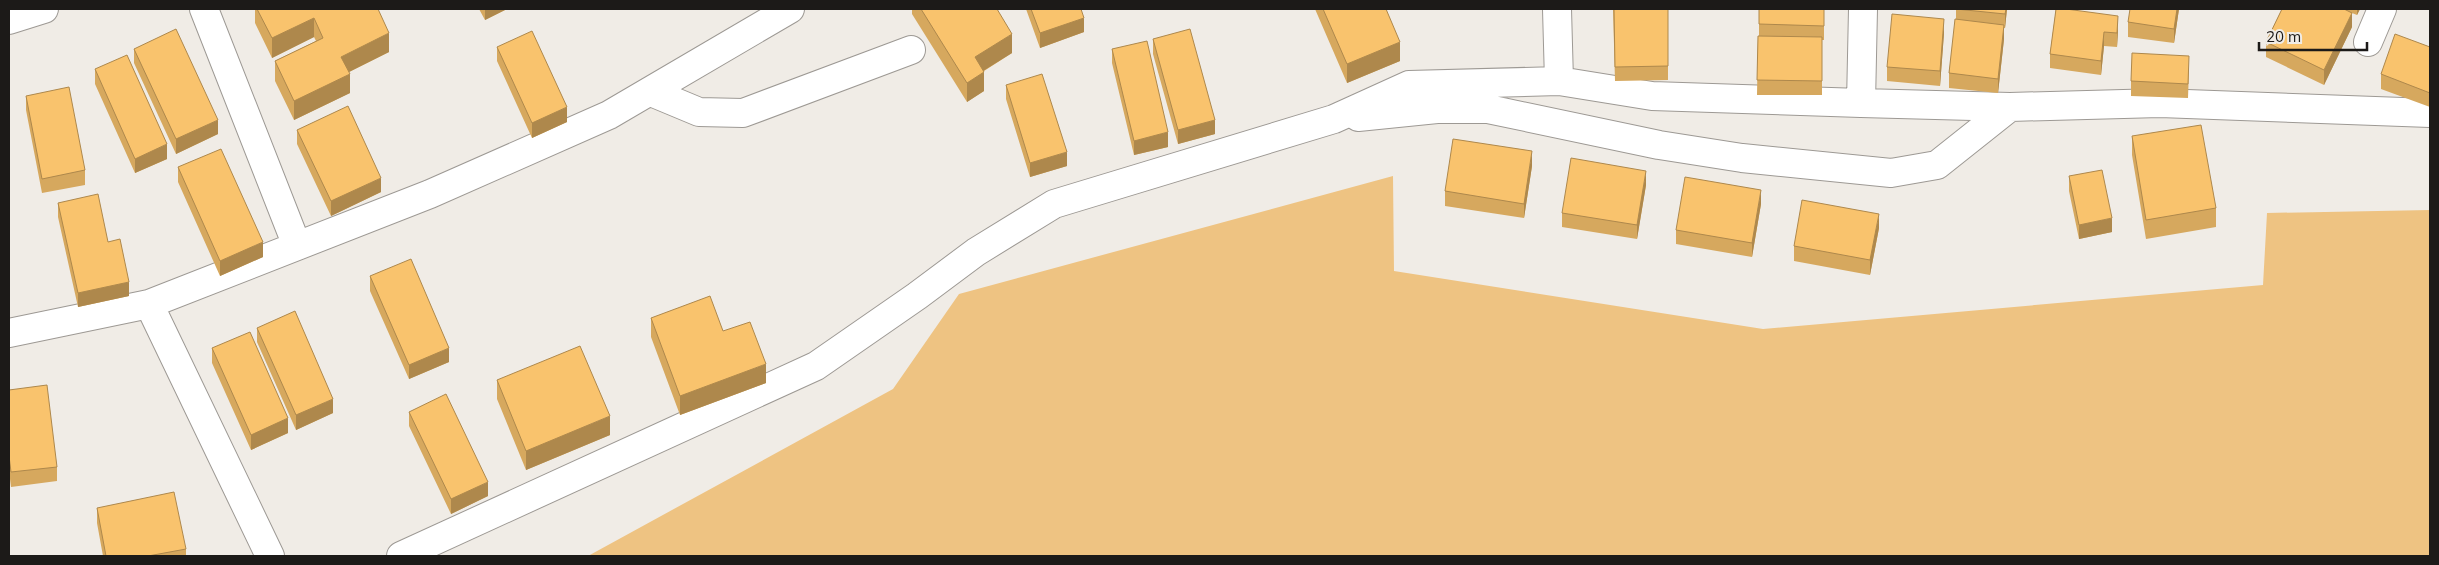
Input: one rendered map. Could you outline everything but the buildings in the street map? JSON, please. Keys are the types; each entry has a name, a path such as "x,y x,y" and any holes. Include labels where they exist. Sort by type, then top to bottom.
{"street":[{"path":"9,20 44,9"},
{"path":"204,9 297,246"},
{"path":"9,333 149,304 430,194 609,115 790,9"},
{"path":"1557,9 1559,80"},
{"path":"1861,103 1863,9"},
{"path":"2368,42 2382,9"},
{"path":"651,92 699,112 743,113 911,50"},
{"path":"401,556 816,366 917,296 976,252 1054,204 1334,119 1409,86 1559,80 1652,96 2010,107 2160,104 2430,113"},
{"path":"1334,119 1437,109 1488,110 1659,145 1742,158 1891,173 1937,166 2010,107"},
{"path":"149,304 270,556"}],"shaded area":[{"path":"1393,176 1394,271 1763,329 2263,285 2267,213 2430,210 2430,556 588,556 893,389 959,294"}]}
